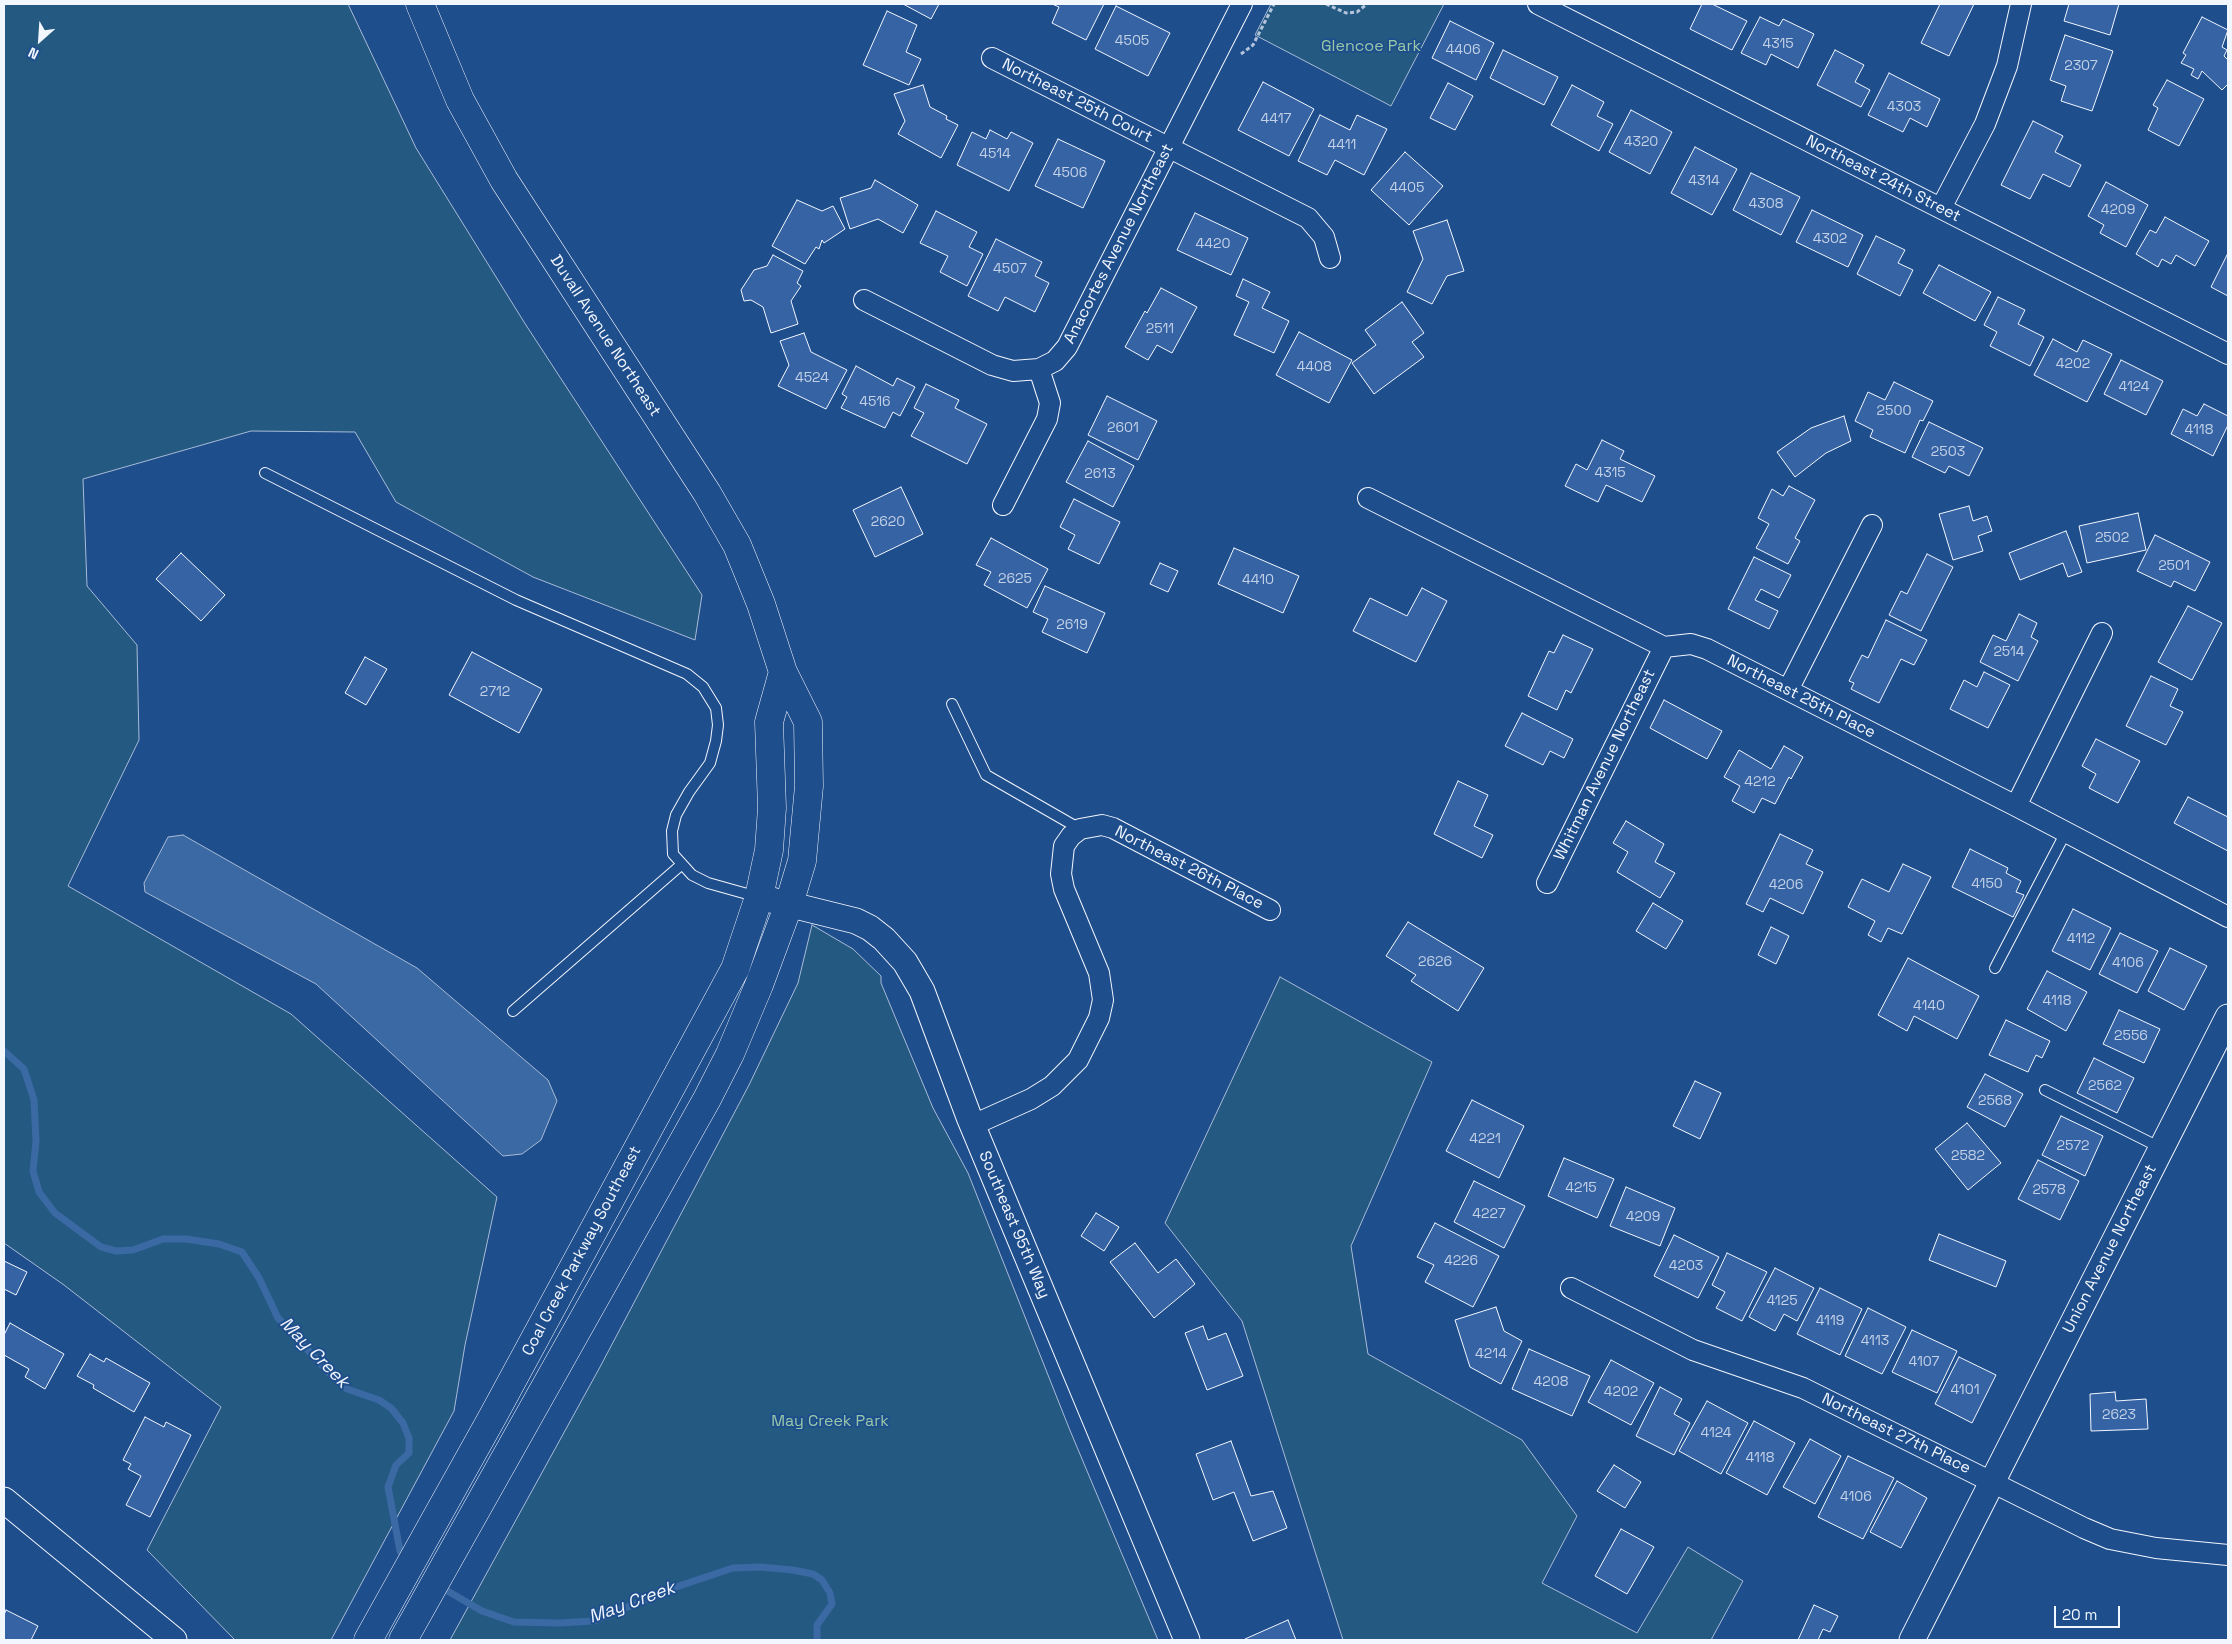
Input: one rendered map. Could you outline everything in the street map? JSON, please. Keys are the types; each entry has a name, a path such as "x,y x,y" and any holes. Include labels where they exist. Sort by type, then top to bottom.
{"main road":[{"name":"Duvall Avenue Northeast","path":"420,4 460,100 504,180 707,492 737,545 761,604 783,672 808,722 809,786 802,861 789,904"},
{"name":"Coal Creek Parkway Southeast","path":"368,1640 493,1416 735,969 760,897 769,850 772,808 769,722 783,672"},
{"name":"Coal Creek Parkway Southeast","path":"403,1640 707,1099 730,1054 789,904"}],"street":[{"name":"Anacortes Avenue Northeast","path":"1039,370 1055,361 1067,347 1242,4"},
{"name":"Northeast 24th Street","path":"1538,4 2228,354"},
{"path":"1942,208 1985,124 2007,66 2021,4"},
{"name":"Northeast 25th Court","path":"992,58 1308,218 1324,237 1330,258"},
{"path":"864,300 992,365 1013,371 1039,370 1050,404 1047,418 1003,505"},
{"path":"1368,498 1664,647"},
{"path":"1788,690 1872,525"},
{"path":"2016,806 2102,633"},
{"name":"Northeast 25th Place","path":"1664,647 1691,644 1707,649 2016,806 2228,917"},
{"name":"Whitman Avenue Northeast","path":"1546,883 1664,647"},
{"name":"Northeast 26th Place","path":"1080,829 1102,825 1113,828 1270,910"},
{"path":"973,1126 1031,1099 1052,1086 1078,1060 1099,1018 1103,1000 1099,973 1064,889 1061,874 1064,846 1071,836 1080,829"},
{"name":"Southeast 95th Way","path":"760,897 856,921 870,928 905,962 922,991 973,1126 1187,1640"},
{"name":"Union Avenue Northeast","path":"1912,1640 2228,1017"},
{"name":"Northeast 27th Place","path":"1571,1288 1693,1350 1803,1388 2084,1528 2110,1539 2156,1548 2228,1555"},
{"path":"4,1500 174,1640"}],"lane":[{"path":"265,473 516,600 687,674 703,687 716,708 718,725 710,763 689,792 676,815 672,831 673,854 692,875 708,883 760,897"},
{"path":"952,704 986,775 1080,829"},
{"path":"1995,968 2066,832"},
{"path":"513,1011 681,865"},
{"path":"2045,1090 2162,1148"}],"path":[{"path":"1326,4 1346,13 1357,12 1367,4"}],"green space":[{"path":"4,4 348,4 416,148 524,322 702,595 695,640 533,577 396,502 355,432 251,431 83,479 87,586 137,645 139,740 68,886 291,1014 497,1197 465,1345 454,1411 331,1640 235,1640 147,1550 221,1407 64,1285 4,1243"},
{"name":"Glencoe Park","path":"1271,4 1444,4 1391,106 1255,35"},
{"name":"May Creek Park","path":"812,925 853,949 881,976 881,983 933,1108 968,1173 1069,1428 1158,1640 450,1640 600,1367 749,1085 798,983"},
{"path":"1280,977 1432,1062 1351,1246 1368,1354 1522,1440 1577,1516 1542,1583 1637,1633 1688,1547 1743,1581 1711,1640 1343,1640 1242,1321 1165,1223"}],"shaded area":[{"path":"183,835 417,968 548,1080 557,1101 541,1140 522,1154 503,1156 316,984 145,892 144,883 168,837"}],"building":[{"path":"903,4 939,4 931,19"},
{"path":"1052,4 1104,4 1086,40 1052,23 1059,7"},
{"path":"1702,4 1712,4 1747,21 1732,50 1690,29"},
{"path":"1940,4 1974,4 1949,56 1921,43"},
{"path":"2069,4 2119,4 2110,35 2064,21"},
{"path":"1116,6 1170,33 1148,76 1095,49"},
{"path":"887,11 917,25 906,52 921,59 909,85 863,65"},
{"path":"1760,17 1779,26 1783,19 1814,34 1798,68 1771,54 1766,65 1741,53"},
{"path":"2202,17 2228,30 2222,47 2227,50 2224,56 2228,60 2228,84 2222,90 2202,71 2198,79 2191,75 2194,69 2181,63 2186,55 2183,53"},
{"path":"1450,21 1494,43 1476,80 1432,58"},
{"path":"2065,35 2113,51 2092,111 2061,101 2066,86 2050,80"},
{"path":"1503,50 1558,77 1544,105 1490,78"},
{"path":"1835,50 1864,65 1855,82 1870,90 1861,107 1817,85"},
{"path":"1889,73 1940,99 1927,127 1910,118 1903,132 1868,115"},
{"path":"2167,80 2204,99 2179,146 2148,130 2158,108 2153,105"},
{"path":"1263,82 1314,109 1289,156 1238,130"},
{"path":"1448,83 1473,96 1455,130 1430,118"},
{"path":"923,85 930,107 947,116 946,119 958,125 941,158 898,134 905,121 894,94"},
{"path":"1572,85 1604,102 1597,116 1613,124 1599,151 1551,125"},
{"path":"1631,110 1672,132 1650,174 1609,152"},
{"path":"1320,115 1350,130 1357,115 1387,129 1364,175 1335,160 1327,175 1298,161"},
{"path":"2033,121 2063,136 2055,152 2081,165 2070,187 2043,174 2030,199 2001,185"},
{"path":"990,130 1007,139 1011,132 1033,143 1009,191 957,165 972,132 986,139"},
{"path":"1058,139 1105,161 1083,208 1035,186"},
{"path":"1695,147 1737,169 1712,215 1671,193"},
{"path":"1405,152 1443,186 1409,225 1371,190"},
{"path":"1751,173 1800,197 1781,235 1733,210"},
{"path":"875,180 918,205 903,233 878,219 850,229 840,198 871,188"},
{"path":"2106,182 2148,205 2126,247 2100,233 2104,225 2088,216"},
{"path":"797,200 822,211 833,206 845,229 824,243 822,240 819,249 816,247 805,264 772,246"},
{"path":"1812,210 1863,235 1848,267 1796,242"},
{"path":"936,211 977,232 969,247 983,254 967,286 940,272 948,256 920,243"},
{"path":"1195,213 1248,238 1231,275 1177,250"},
{"path":"2165,217 2209,241 2195,266 2176,255 2171,264 2162,259 2158,267 2136,254 2150,230 2156,233"},
{"path":"1447,220 1464,271 1447,276 1432,304 1407,292 1423,259 1413,231"},
{"path":"1876,236 1905,250 1898,263 1913,270 1900,296 1857,274"},
{"path":"996,239 1042,262 1035,276 1049,283 1035,312 1005,297 998,311 968,296"},
{"path":"773,255 803,271 797,283 801,286 791,301 798,324 771,333 763,307 751,300 744,301 741,290 754,270 767,266"},
{"path":"2228,255 2228,296 2211,287"},
{"path":"1939,265 1991,292 1975,321 1923,293"},
{"path":"1243,279 1270,292 1262,308 1289,321 1274,353 1234,335 1249,302 1236,296"},
{"path":"1161,288 1197,307 1172,353 1157,345 1148,360 1125,347 1145,311 1147,313"},
{"path":"1998,297 2025,310 2018,324 2044,337 2030,366 1990,346 1997,332 1984,325"},
{"path":"1402,302 1424,333 1412,342 1424,357 1374,394 1352,363 1376,345 1365,330"},
{"path":"1299,332 1352,360 1329,403 1276,375"},
{"path":"804,333 811,352 847,370 826,409 778,386 789,365 780,341"},
{"path":"2053,339 2077,352 2083,340 2112,354 2087,402 2034,375"},
{"path":"2121,360 2163,381 2146,415 2104,394"},
{"path":"856,366 893,386 897,378 915,387 900,416 893,412 885,428 841,408 847,397 842,394"},
{"path":"1894,382 1933,401 1923,421 1920,420 1905,453 1870,437 1873,430 1855,421 1868,392 1885,400"},
{"path":"926,384 959,400 955,408 987,424 967,464 911,436 924,413 914,408"},
{"path":"1107,396 1157,421 1138,460 1088,435"},
{"path":"2204,404 2228,416 2228,425 2213,456 2171,434 2183,409 2197,416"},
{"path":"1844,416 1851,441 1826,453 1795,477 1777,452 1811,428"},
{"path":"1929,422 1983,448 1969,476 1949,466 1945,473 1912,457"},
{"path":"1602,440 1624,451 1620,459 1655,476 1642,502 1606,485 1598,502 1565,486 1576,464 1587,470"},
{"path":"1088,441 1134,466 1113,507 1066,482"},
{"path":"1789,486 1815,500 1795,538 1800,541 1788,564 1756,548 1769,524 1758,518 1772,489 1783,496"},
{"path":"901,487 923,534 875,557 853,510"},
{"path":"1074,499 1120,522 1099,564 1068,549 1075,535 1060,527"},
{"path":"1969,506 1973,521 1987,516 1992,531 1978,536 1983,551 1953,560 1939,514"},
{"path":"2138,513 2146,550 2087,563 2079,526"},
{"path":"2066,531 2082,572 2068,577 2063,563 2020,580 2009,553"},
{"path":"2155,535 2210,562 2195,591 2174,581 2171,587 2137,571"},
{"path":"991,538 1048,569 1027,608 984,585 991,572 976,565"},
{"path":"1234,548 1299,576 1283,613 1218,584"},
{"path":"181,553 225,595 201,621 156,579"},
{"path":"1927,554 1953,567 1921,631 1889,615 1901,591 1907,594"},
{"path":"1754,557 1791,575 1779,598 1761,589 1755,600 1778,611 1769,629 1728,609"},
{"path":"1160,563 1178,571 1168,592 1150,584"},
{"path":"1045,586 1105,613 1087,653 1042,632 1048,619 1033,612"},
{"path":"1422,588 1447,601 1416,662 1353,631 1370,598 1407,616"},
{"path":"2188,606 2222,623 2192,680 2158,662"},
{"path":"2019,614 2037,623 2031,637 2038,641 2018,681 1980,662 1993,635 2006,641"},
{"path":"1886,620 1927,640 1914,665 1901,659 1879,703 1851,689 1854,683 1849,681 1862,655 1868,658"},
{"path":"1563,635 1593,649 1571,693 1566,690 1557,710 1528,696 1549,651 1554,653"},
{"path":"472,652 542,689 519,733 449,695"},
{"path":"365,657 387,669 366,705 345,693"},
{"path":"1984,672 2010,685 1988,728 1950,709 1964,680 1977,687"},
{"path":"2151,676 2178,689 2170,706 2183,712 2166,745 2126,726"},
{"path":"1664,700 1722,731 1707,759 1650,728"},
{"path":"1522,713 1573,739 1564,758 1550,751 1543,765 1505,746"},
{"path":"2096,739 2140,761 2118,803 2089,788 2096,774 2082,766"},
{"path":"1784,746 1803,757 1791,779 1789,777 1775,804 1762,798 1754,813 1732,801 1740,786 1724,777 1739,750 1771,769"},
{"path":"1458,781 1488,795 1474,826 1493,835 1482,858 1434,834"},
{"path":"2188,797 2228,817 2228,851 2174,823"},
{"path":"1626,821 1664,844 1655,862 1675,873 1660,898 1617,872 1628,852 1613,843"},
{"path":"1780,834 1813,850 1806,864 1823,872 1803,914 1770,898 1763,912 1746,904"},
{"path":"1970,849 2008,868 2006,873 2021,881 2016,892 2024,895 2013,917 1952,887"},
{"path":"1903,864 1931,877 1902,934 1888,928 1881,942 1868,935 1875,921 1848,907 1862,879 1889,892"},
{"path":"1653,903 1683,921 1666,949 1636,931"},
{"path":"2073,909 2111,928 2090,970 2052,951"},
{"path":"1408,922 1484,968 1458,1011 1411,981 1416,975 1386,956"},
{"path":"1771,927 1789,936 1776,964 1758,955"},
{"path":"2120,933 2158,951 2137,993 2099,974"},
{"path":"2170,948 2207,966 2184,1010 2148,991"},
{"path":"1908,958 1979,996 1957,1039 1914,1016 1907,1031 1878,1015"},
{"path":"2047,971 2087,992 2066,1031 2027,1009"},
{"path":"2119,1010 2160,1029 2144,1063 2103,1044"},
{"path":"2006,1020 2050,1041 2042,1058 2036,1055 2028,1072 1989,1055"},
{"path":"2094,1058 2134,1078 2117,1113 2077,1093"},
{"path":"1985,1074 2023,1094 2005,1127 1967,1107"},
{"path":"1695,1081 1721,1093 1700,1139 1673,1126"},
{"path":"1472,1100 1524,1126 1499,1178 1446,1151"},
{"path":"2061,1116 2103,1136 2085,1176 2042,1155"},
{"path":"1967,1123 2001,1163 1968,1190 1935,1149"},
{"path":"1564,1158 1614,1179 1597,1218 1548,1196"},
{"path":"2038,1160 2079,1181 2060,1220 2018,1199"},
{"path":"1474,1181 1525,1206 1504,1248 1454,1222"},
{"path":"1626,1187 1675,1208 1660,1246 1610,1226"},
{"path":"1096,1213 1119,1227 1104,1251 1081,1236"},
{"path":"1435,1223 1499,1256 1473,1307 1425,1282 1434,1265 1417,1257"},
{"path":"1939,1234 2006,1261 1996,1287 1929,1260"},
{"path":"1674,1235 1719,1257 1698,1298 1654,1276"},
{"path":"1135,1243 1158,1273 1176,1259 1195,1284 1154,1318 1110,1262"},
{"path":"1727,1253 1767,1272 1742,1321 1716,1308 1725,1292 1712,1285"},
{"path":"4,1261 27,1272 16,1295 4,1289"},
{"path":"1775,1268 1814,1288 1797,1321 1784,1314 1775,1331 1749,1317"},
{"path":"1820,1288 1862,1309 1840,1355 1797,1334"},
{"path":"1496,1307 1504,1331 1522,1341 1501,1384 1470,1367 1455,1320"},
{"path":"1868,1308 1906,1327 1882,1374 1845,1356"},
{"path":"10,1323 64,1354 45,1389 25,1377 29,1369 4,1355 4,1335"},
{"path":"1203,1326 1208,1340 1226,1333 1243,1376 1207,1390 1185,1333"},
{"path":"1912,1330 1957,1351 1937,1393 1892,1372"},
{"path":"1529,1349 1590,1376 1572,1416 1512,1389"},
{"path":"90,1354 104,1362 106,1358 150,1383 134,1412 93,1388 94,1385 77,1376"},
{"path":"1959,1357 1996,1375 1972,1423 1935,1404"},
{"path":"1611,1360 1654,1383 1631,1425 1588,1402"},
{"path":"1660,1387 1682,1399 1674,1414 1690,1423 1674,1455 1636,1436"},
{"path":"2115,1392 2116,1401 2146,1399 2148,1429 2091,1431 2090,1394"},
{"path":"1707,1401 1748,1423 1721,1474 1679,1451"},
{"path":"145,1417 164,1427 166,1422 191,1435 150,1517 126,1505 141,1476 128,1469 131,1464 123,1460"},
{"path":"1754,1421 1795,1443 1767,1495 1726,1473"},
{"path":"1810,1439 1841,1456 1815,1504 1783,1487"},
{"path":"1231,1441 1251,1496 1273,1491 1287,1528 1253,1541 1234,1492 1213,1500 1196,1454"},
{"path":"1848,1456 1894,1478 1863,1539 1818,1517"},
{"path":"1614,1465 1641,1482 1625,1508 1597,1491"},
{"path":"1897,1481 1927,1498 1901,1548 1870,1532"},
{"path":"1621,1529 1654,1547 1627,1594 1595,1576"},
{"path":"1814,1605 1838,1616 1830,1632 1823,1629 1818,1640 1798,1640"},
{"path":"6,1610 38,1626 31,1640 4,1640 4,1615"},
{"path":"1288,1620 1296,1640 1245,1639"}],"waterway":[{"name":"May Creek","path":"4,1051 24,1069 34,1100 36,1141 33,1171 39,1192 55,1213 101,1247 116,1251 133,1250 163,1239 186,1239 219,1244 242,1252 259,1278 278,1318 331,1375 347,1389 379,1400 391,1408 403,1423 409,1438 409,1453 396,1465 388,1487 400,1551 406,1558"},
{"name":"May Creek","path":"439,1586 482,1611 514,1622 559,1623 594,1621 676,1587 733,1568 760,1567 793,1570 813,1574 822,1580 830,1593 832,1604 817,1625 817,1640"}]}
